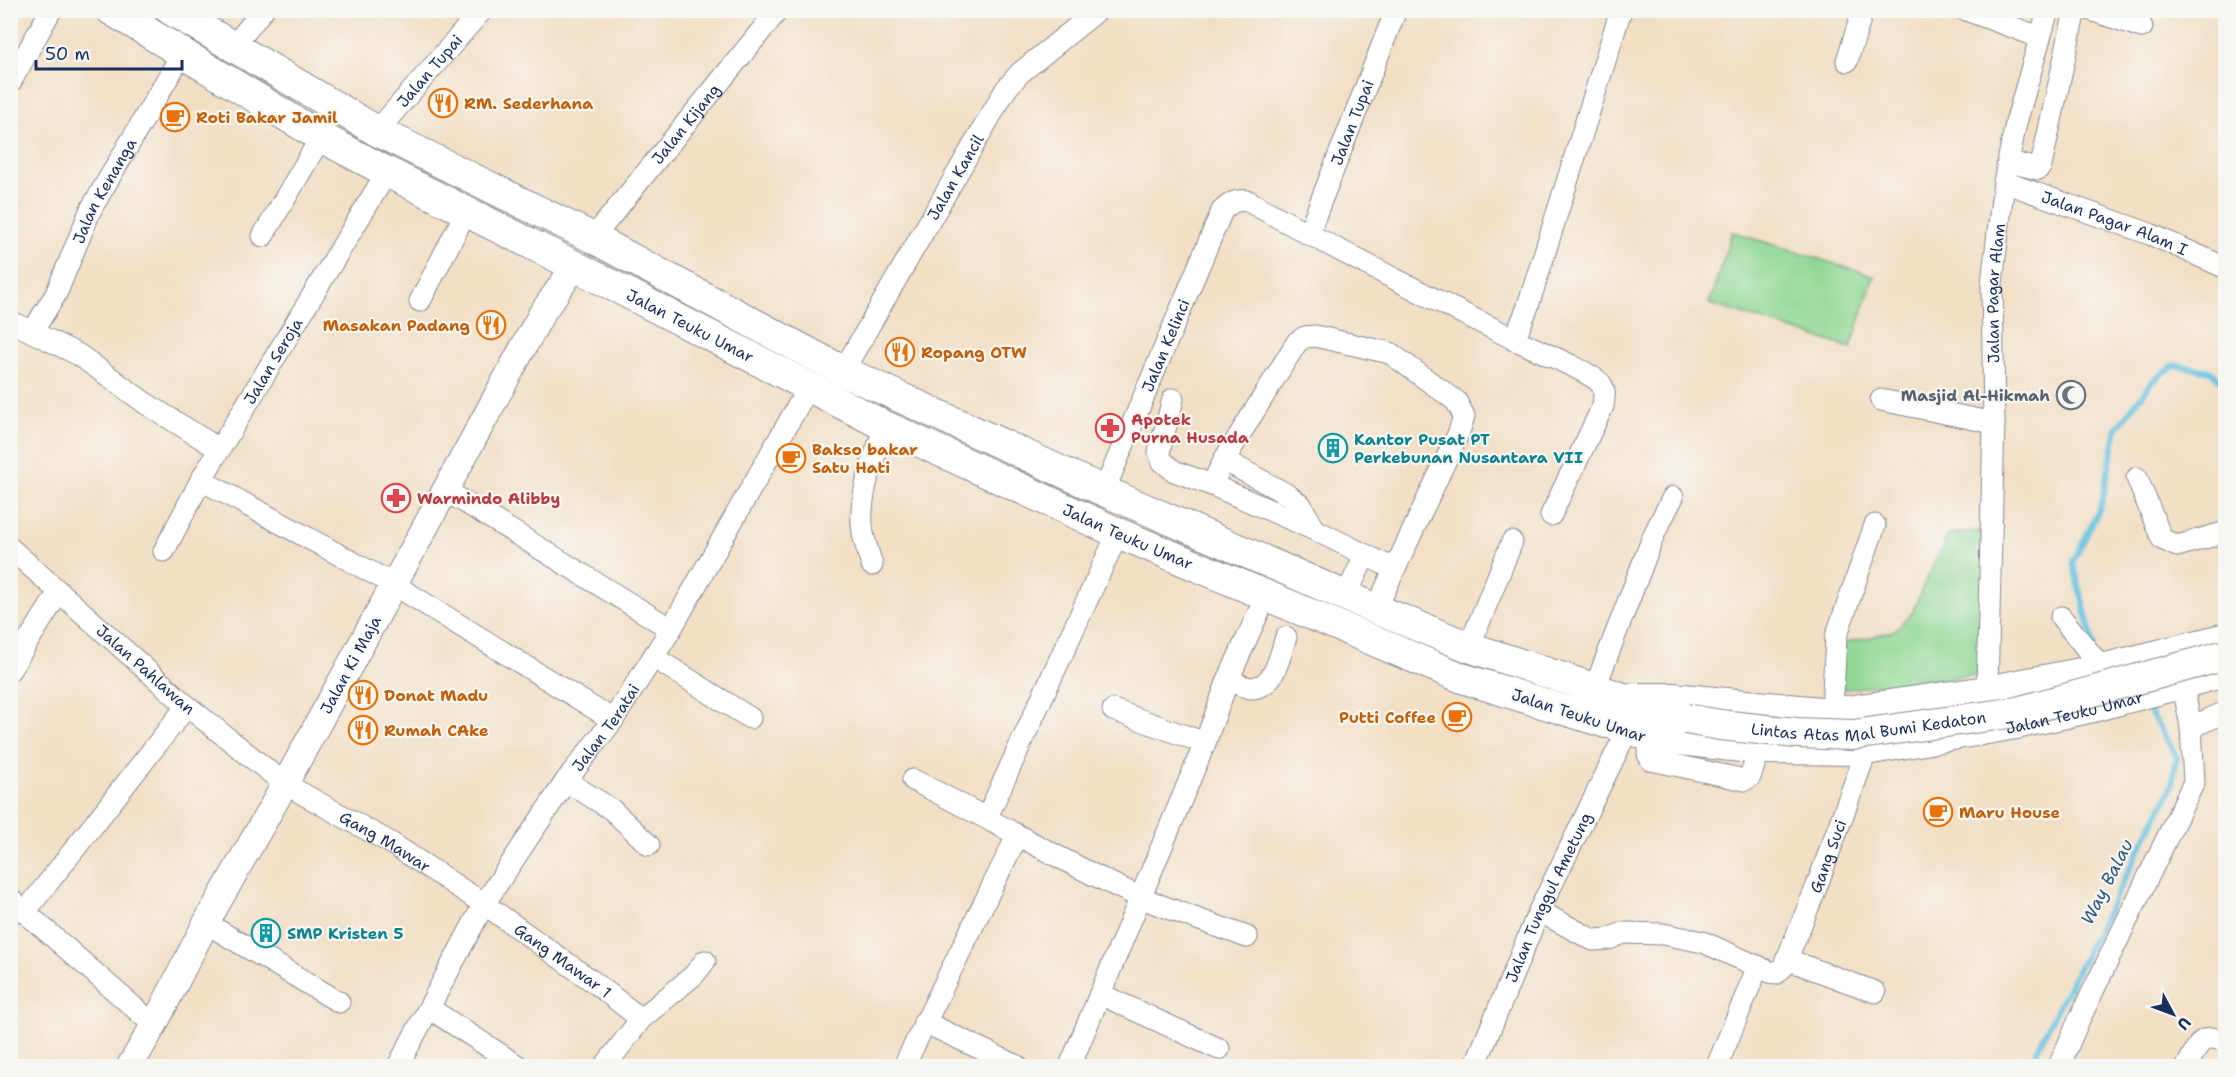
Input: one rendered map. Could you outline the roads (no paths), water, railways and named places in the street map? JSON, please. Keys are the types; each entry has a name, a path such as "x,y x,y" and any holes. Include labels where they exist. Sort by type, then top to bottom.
{"highway":[{"name":"Jalan Teuku Umar","path":"111,10 321,137 885,426 1118,533 1462,678 1624,715"},
{"name":"Jalan Teuku Umar","path":"171,10 377,130 593,238 843,371 1104,491 1624,715"},
{"name":"Lintas Atas Mal Bumi Kedaton","path":"1624,715 1686,719 1797,733 1853,735 2017,712 2226,655"}],"main road":[{"name":"Jalan Ki Maja","path":"130,1066 154,1025 206,923 285,784 542,313 575,266"},
{"name":"Jalan Teuku Umar","path":"1624,715 1673,696 1832,711 1987,689 2088,658 2226,636"},
{"path":"2088,658 2106,687 2103,700 2093,709"},
{"name":"Jalan Teuku Umar","path":"1624,715 1759,751 1866,752 2016,726 2093,709 2226,674"}],"street":[{"path":"10,83 51,10"},
{"path":"233,47 263,10"},
{"name":"Jalan Tupai","path":"377,130 482,10"},
{"name":"Jalan Kijang","path":"593,238 778,10"},
{"name":"Jalan Kancil","path":"843,371 1006,89 1020,73 1098,10"},
{"name":"Jalan Tupai","path":"1308,234 1396,10"},
{"path":"1514,340 1527,309 1621,10"},
{"path":"1847,61 1863,10"},
{"path":"1966,10 2039,37"},
{"name":"Jalan Pagar Alam","path":"1987,689 1994,423 1992,283 2016,123 2048,10"},
{"path":"2007,172 2038,169 2041,166 2074,10"},
{"path":"2091,10 2142,27"},
{"name":"Jalan Kenanga","path":"32,332 56,294 91,209 183,52"},
{"path":"263,236 321,137"},
{"name":"Jalan Seroja","path":"164,551 219,449 387,172"},
{"name":"Jalan Pagar Alam I","path":"2007,172 2226,268"},
{"name":"Jalan Kelinci","path":"1104,491 1222,211 1231,203 1240,200 1248,201 1308,234"},
{"path":"420,301 466,212"},
{"path":"1308,234 1514,340 1589,375 1601,384 1605,394 1603,406 1551,514"},
{"path":"10,321 79,355 145,403 219,449"},
{"path":"1212,485 1224,460 1297,342 1305,337 1315,336 1390,353 1456,401 1464,416 1459,432 1376,609"},
{"name":"Jalan Teratai","path":"399,1066 484,904 566,781 613,720 671,629 808,387"},
{"path":"1173,399 1159,452 1162,461 1174,471 1315,530 1394,569"},
{"path":"1881,400 1994,423"},
{"path":"872,565 863,533 862,510 871,468 885,426"},
{"path":"1224,460 1288,495 1301,506 1315,530"},
{"path":"2138,478 2162,539 2177,546 2226,532"},
{"path":"201,480 393,584 613,720"},
{"path":"445,490 671,629"},
{"name":"Jalan Tunggul Ametung","path":"1475,1066 1624,715 1655,532 1673,497"},
{"path":"1832,711 1836,637 1875,525"},
{"path":"987,817 1118,533"},
{"path":"1469,647 1512,542"},
{"name":"Jalan Pahlawan","path":"10,548 187,706 285,784"},
{"path":"1347,596 1365,555"},
{"path":"10,670 59,592"},
{"path":"1070,1066 1205,743 1228,680 1266,596"},
{"path":"2061,617 2088,658"},
{"path":"1228,680 1250,688 1264,685 1272,676 1286,637"},
{"path":"652,657 750,718"},
{"path":"2059,1066 2194,782 2191,727 2183,685"},
{"path":"154,1025 18,906 83,842 187,706"},
{"path":"1113,710 1205,743"},
{"path":"2191,727 2226,712"},
{"name":"Gang Suci","path":"1786,959 1816,888 1866,752"},
{"path":"913,780 987,817 1017,836 1141,897 1247,938"},
{"path":"566,781 610,809 649,845"},
{"name":"Gang Mawar","path":"285,784 391,843 484,904"},
{"path":"904,1066 1017,836"},
{"name":"Gang Mawar 1","path":"484,904 595,983 641,1019"},
{"path":"1539,911 1593,940 1609,939 1623,933 1663,934 1703,942 1770,972 1777,972 1784,966 1786,959 1875,992"},
{"path":"206,923 339,1002"},
{"path":"605,1066 641,1019 694,975 705,961"},
{"path":"1717,1066 1758,966"},
{"path":"1100,994 1219,1049"},
{"path":"429,1008 518,1066"},
{"path":"924,1022 1017,1066"},
{"path":"2187,1066 2202,1041 2207,1037 2214,1036 2226,1042"}],"waterway":[{"path":"2094,646 2073,562 2101,506 2117,428 2153,381 2174,365 2210,371 2226,385"},
{"name":"Way Balau","path":"2030,1066 2171,789 2177,757 2149,710"}],"place":[{"name":"RM. Sederhana","path":"443,103"},
{"name":"Roti Bakar Jamil","path":"175,117"},
{"name":"Masakan Padang","path":"491,325"},
{"name":"Ropang OTW","path":"900,352"},
{"name":"Masjid Al-Hikmah","path":"2071,395"},
{"name":"Apotek Purna Husada","path":"1110,428"},
{"name":"Kantor Pusat PT Perkebunan Nusantara VII","path":"1333,448"},
{"name":"Bakso bakar Satu Hati","path":"791,458"},
{"name":"Warmindo Alibby","path":"396,498"},
{"name":"Donat Madu","path":"363,695"},
{"name":"Putti Coffee","path":"1457,717"},
{"name":"Rumah CAke","path":"363,730"},
{"name":"Maru House","path":"1938,812"},
{"name":"SMP Kristen 5","path":"266,933"}]}
